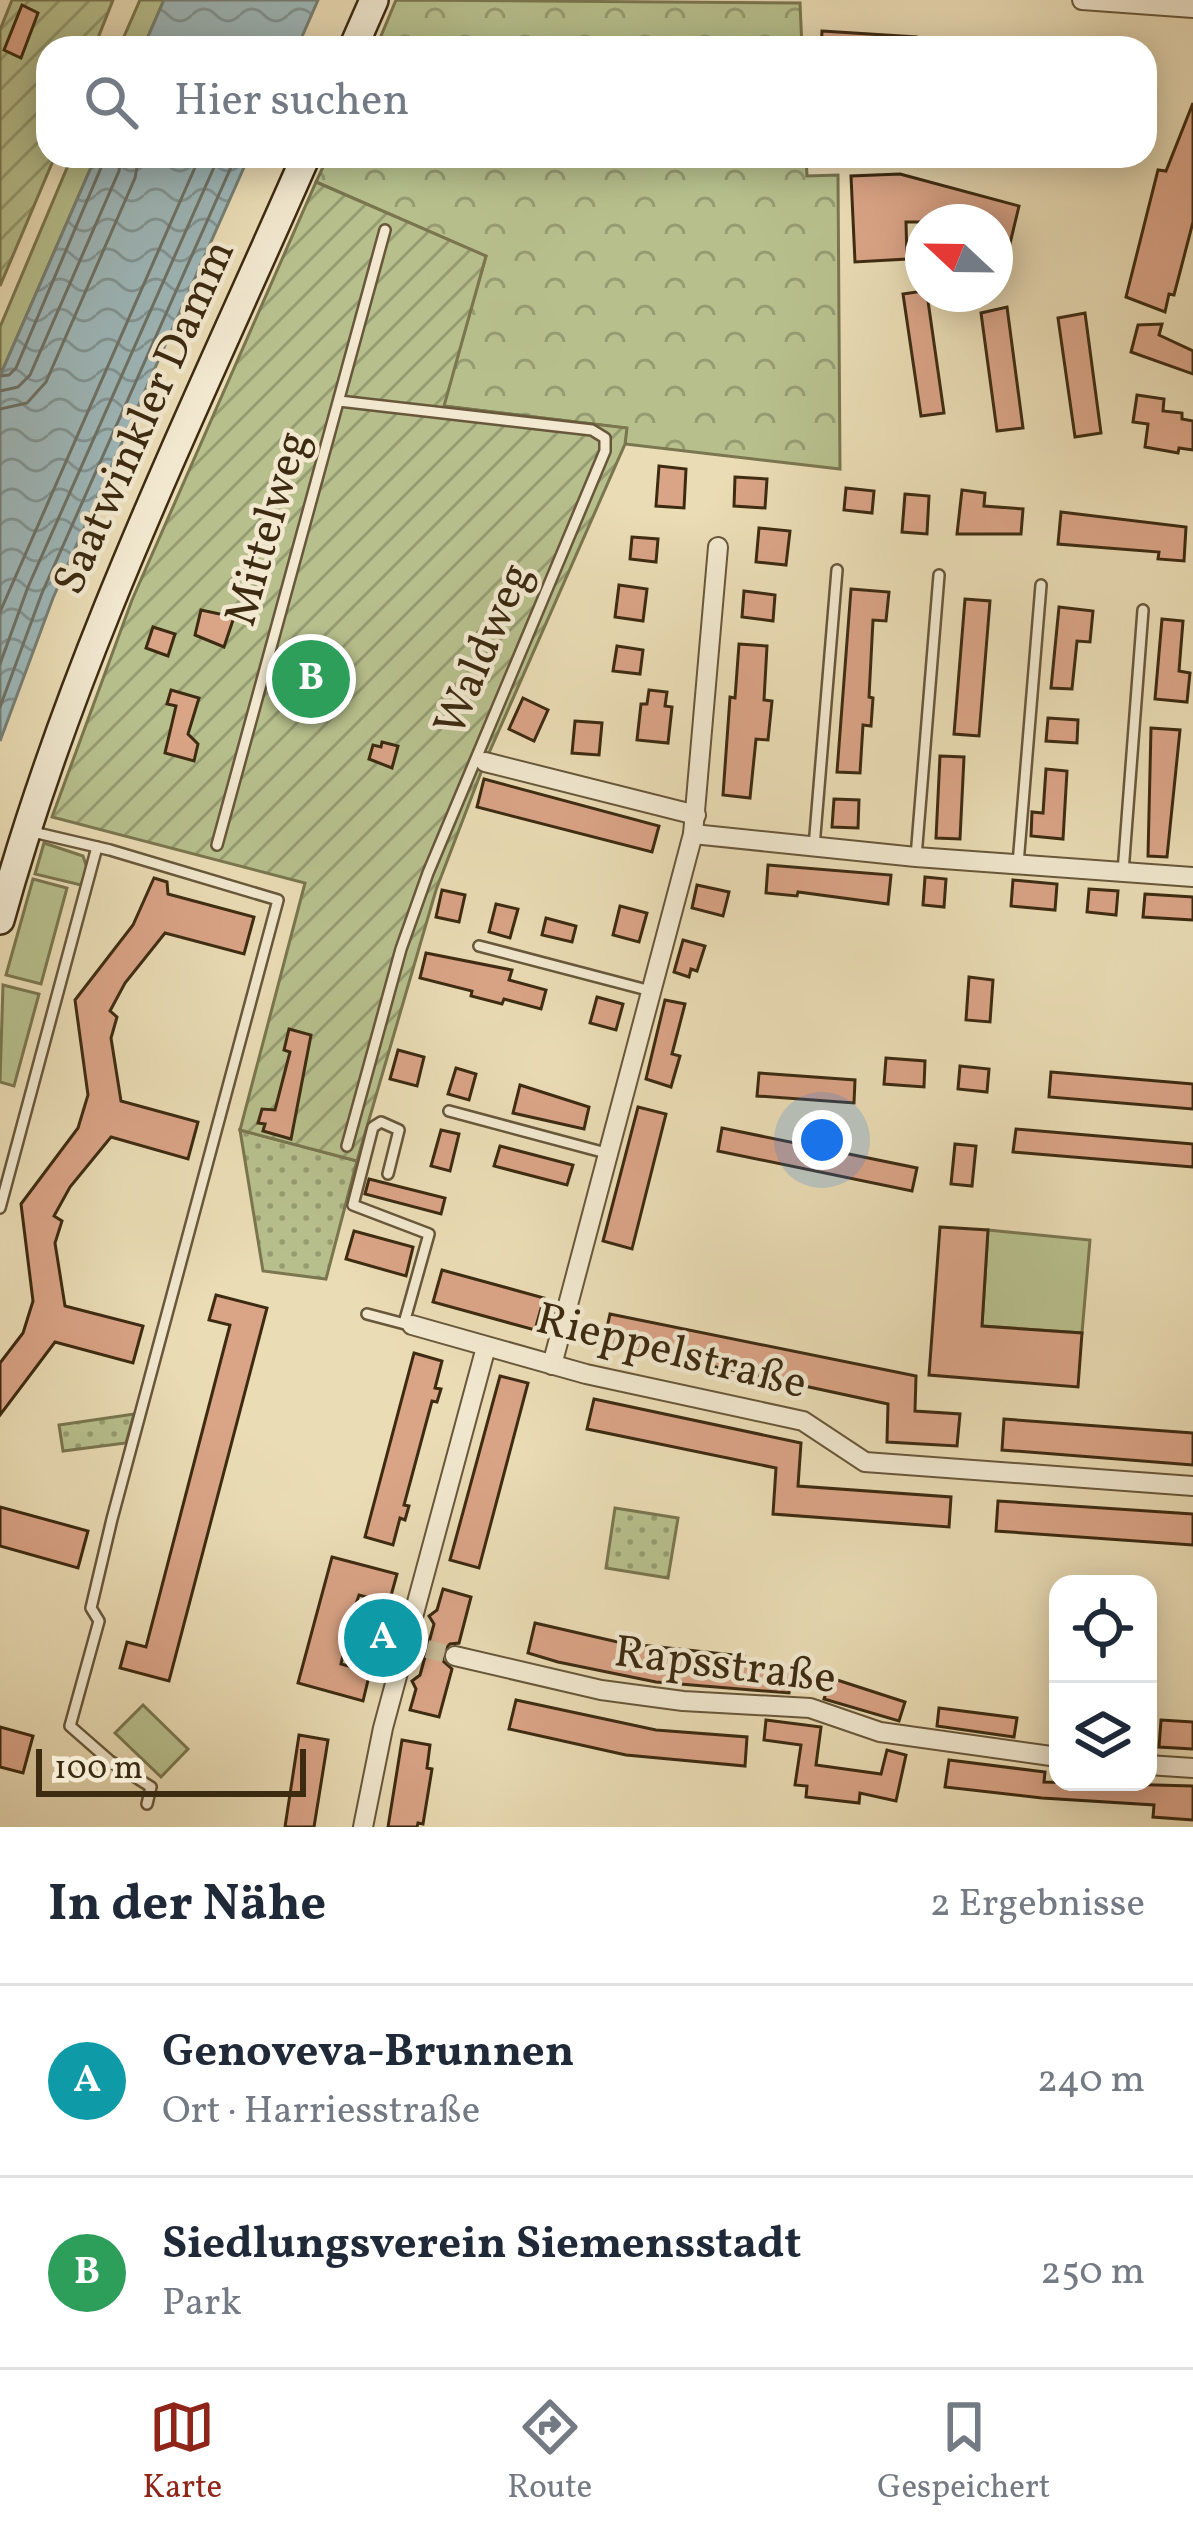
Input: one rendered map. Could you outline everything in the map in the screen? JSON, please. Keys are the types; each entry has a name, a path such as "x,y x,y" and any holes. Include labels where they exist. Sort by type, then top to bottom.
{"main road":[{"path":"358,36 374,0"},
{"name":"Saatwinkler Damm","path":"0,920 26,831 103,617 301,168"}],"street":[{"path":"1082,0 1193,8"},
{"path":"552,1365 694,825 718,547"},
{"path":"480,760 694,825 814,848 1193,877"},
{"name":"Rieppelstraße","path":"407,1324 552,1365 803,1421 865,1462 1193,1486"},
{"path":"363,1827 370,1778 486,1346"},
{"path":"406,1643 427,1648"},
{"name":"Rapsstraße","path":"455,1656 601,1690 683,1701 810,1708 880,1732 1049,1756"},
{"path":"1157,1766 1193,1768"}],"lane":[{"name":"Mittelweg","path":"217,845 385,230"},
{"name":"Waldweg","path":"339,401 592,430 604,438 605,451 401,950 347,1146"},
{"path":"814,848 837,570"},
{"path":"916,857 939,575"},
{"path":"1018,864 1041,586"},
{"path":"1123,872 1143,610"},
{"path":"26,831 278,900 112,1519 91,1608 99,1621 70,1726 110,1761 151,1787 147,1804"},
{"path":"0,1208 97,847"},
{"path":"479,946 651,991"},
{"path":"449,1111 608,1153"},
{"path":"367,1314 407,1324 429,1234 353,1205 373,1127 381,1122 399,1130 388,1174"}],"green space":[{"path":"12,0 113,0 99,36 36,36 36,168 50,168 0,286 0,30"},
{"path":"140,0 164,0 148,36 124,36"},
{"path":"396,0 800,3 801,36 381,36"},
{"path":"67,168 91,168 0,376 0,327"},
{"path":"322,168 807,168 807,176 838,175 840,469 625,444 626,428 443,406 486,256 316,182"},
{"path":"316,182 486,256 444,406 627,428 625,444 485,762 436,890 357,1161 240,1130 305,883 52,817 132,600"},
{"path":"44,843 83,856 87,868 81,885 35,874"},
{"path":"33,879 67,888 41,984 6,975"},
{"path":"3,985 39,994 14,1086 0,1082"},
{"path":"240,1130 357,1161 326,1279 263,1271"},
{"path":"988,1230 1090,1240 1082,1333 982,1326"},
{"path":"134,1414 126,1443 63,1451 59,1425"},
{"path":"615,1508 678,1518 668,1578 606,1568"},
{"path":"143,1705 188,1749 161,1777 115,1733"}],"water":[{"path":"164,0 318,0 302,36 148,36"},
{"path":"91,168 244,168 53,598 0,741 0,376"}],"building":[{"path":"22,5 38,13 21,58 4,50"},
{"path":"822,31 900,36 822,36"},
{"path":"1193,103 1193,222 1165,312 1126,297 1158,170 1166,171"},
{"path":"900,174 1012,204 905,204 905,259 855,262 851,176"},
{"path":"906,312 930,312 944,413 921,416"},
{"path":"1008,312 1023,428 997,431 981,313"},
{"path":"1085,313 1101,433 1075,437 1058,318"},
{"path":"1162,324 1159,335 1193,351 1193,374 1131,352 1138,325"},
{"path":"1137,395 1164,399 1163,411 1182,413 1182,419 1193,421 1193,450 1179,448 1178,453 1145,447 1148,424 1133,422"},
{"path":"659,466 686,469 684,508 656,506"},
{"path":"735,477 767,479 765,508 734,506"},
{"path":"846,488 874,491 872,513 844,510"},
{"path":"962,490 985,493 984,506 1023,509 1021,534 957,534"},
{"path":"905,494 929,496 927,534 902,532"},
{"path":"1061,512 1186,527 1184,561 1158,559 1159,552 1058,544"},
{"path":"759,528 790,531 786,565 756,562"},
{"path":"632,537 658,539 656,562 630,559"},
{"path":"619,585 647,589 643,621 615,617"},
{"path":"851,589 889,592 886,621 873,620 871,726 863,725 860,773 837,772"},
{"path":"744,591 775,595 773,621 742,617"},
{"path":"965,599 990,601 979,736 954,734"},
{"path":"1059,607 1093,611 1090,642 1077,641 1072,689 1051,688"},
{"path":"201,610 234,617 224,647 195,635"},
{"path":"1162,619 1183,621 1179,671 1190,673 1187,702 1155,699"},
{"path":"153,627 175,634 168,656 146,648"},
{"path":"739,644 767,646 764,700 772,701 768,740 756,739 750,798 723,795"},
{"path":"617,646 643,650 640,674 613,671"},
{"path":"171,690 199,698 188,734 198,744 194,761 165,753 176,706 167,704"},
{"path":"649,690 667,692 665,706 672,707 668,743 637,740 641,704 647,704"},
{"path":"523,698 548,710 534,741 509,729"},
{"path":"1048,718 1078,720 1077,743 1046,741"},
{"path":"575,721 602,723 599,755 572,753"},
{"path":"1151,728 1180,730 1167,857 1148,856"},
{"path":"382,742 398,746 392,768 369,759 373,745 381,747"},
{"path":"940,756 964,757 960,839 936,838"},
{"path":"1046,769 1067,771 1063,839 1031,836 1032,812 1043,813"},
{"path":"484,779 659,826 652,852 477,807"},
{"path":"834,799 859,800 858,828 832,827"},
{"path":"768,865 891,875 888,904 798,892 797,896 766,893"},
{"path":"925,877 946,879 944,907 923,905"},
{"path":"154,878 167,882 168,894 254,917 244,954 165,933 125,983 110,1011 117,1017 111,1038 121,1101 198,1122 188,1159 111,1137 70,1187 54,1216 62,1221 55,1243 65,1306 143,1326 133,1363 55,1342 0,1415 0,1363 23,1333 33,1301 21,1204 78,1128 88,1095 75,1000 133,925"},
{"path":"1013,880 1057,884 1055,910 1011,906"},
{"path":"697,885 729,892 723,916 692,908"},
{"path":"1089,889 1118,891 1116,915 1087,912"},
{"path":"442,890 465,895 459,922 436,917"},
{"path":"1145,894 1193,897 1193,920 1143,917"},
{"path":"496,904 518,909 510,938 489,932"},
{"path":"620,906 647,913 639,942 613,935"},
{"path":"546,918 576,926 572,942 542,935"},
{"path":"683,940 705,946 697,971 691,969 689,977 674,972"},
{"path":"426,953 512,970 509,980 546,990 541,1009 504,999 502,1004 420,978"},
{"path":"969,977 993,980 990,1022 966,1020"},
{"path":"597,997 623,1004 616,1030 590,1023"},
{"path":"665,1000 685,1004 672,1054 680,1056 671,1087 646,1079"},
{"path":"289,1029 311,1035 291,1139 263,1131 265,1124 258,1123 262,1109 275,1110 290,1052 284,1050"},
{"path":"398,1050 424,1057 417,1086 390,1079"},
{"path":"886,1058 925,1061 924,1087 884,1084"},
{"path":"960,1066 989,1069 987,1092 958,1089"},
{"path":"456,1068 476,1074 469,1100 448,1094"},
{"path":"1051,1072 1193,1084 1193,1109 1049,1097"},
{"path":"759,1073 855,1080 854,1103 757,1096"},
{"path":"520,1085 589,1107 584,1129 513,1113"},
{"path":"638,1107 666,1114 632,1249 603,1241"},
{"path":"722,1128 917,1168 912,1191 718,1151"},
{"path":"1016,1129 1193,1144 1193,1167 1013,1152"},
{"path":"441,1130 459,1134 450,1171 431,1166"},
{"path":"955,1144 976,1146 972,1186 951,1184"},
{"path":"500,1146 573,1165 567,1185 494,1166"},
{"path":"369,1179 445,1198 441,1214 365,1194"},
{"path":"940,1227 988,1230 982,1326 1082,1333 1078,1387 929,1375"},
{"path":"354,1231 413,1247 406,1276 346,1259"},
{"path":"442,1270 544,1298 535,1330 433,1302"},
{"path":"216,1295 267,1308 169,1681 120,1668 127,1642 146,1647 230,1325 209,1320"},
{"path":"610,1314 916,1376 915,1411 960,1414 957,1446 887,1442 888,1404 614,1345 601,1355"},
{"path":"414,1353 442,1361 435,1388 441,1389 437,1402 432,1401 404,1505 409,1506 405,1520 400,1518 393,1545 365,1537"},
{"path":"500,1376 528,1383 479,1568 450,1560"},
{"path":"594,1399 801,1443 798,1486 951,1497 949,1527 773,1514 776,1468 587,1429"},
{"path":"1004,1419 1193,1433 1193,1465 1002,1450"},
{"path":"998,1501 1193,1514 1193,1545 996,1531"},
{"path":"0,1507 88,1531 78,1568 0,1546"},
{"path":"332,1557 397,1574 389,1603 359,1595 353,1613 341,1664 370,1672 363,1701 298,1683"},
{"path":"443,1589 471,1597 459,1643 442,1652 443,1661 452,1669 439,1717 410,1710 416,1689 412,1681 420,1675 434,1624 429,1616 437,1610"},
{"path":"535,1623 622,1643 744,1656 744,1664 791,1667 789,1693 656,1682 558,1662 528,1653"},
{"path":"831,1678 905,1702 899,1721 824,1699"},
{"path":"516,1700 656,1730 747,1737 745,1766 626,1755 509,1729"},
{"path":"939,1708 1017,1718 1014,1737 937,1726"},
{"path":"766,1720 821,1727 816,1765 881,1774 887,1750 906,1755 896,1801 860,1793 859,1803 806,1797 807,1786 795,1785 801,1745 764,1740"},
{"path":"1161,1720 1193,1722 1193,1749 1159,1747"},
{"path":"0,1727 33,1736 23,1773 0,1767"},
{"path":"299,1735 328,1740 314,1827 285,1827"},
{"path":"402,1740 430,1745 427,1768 432,1769 423,1824 417,1827 388,1827"},
{"path":"949,1760 1045,1772 1049,1791 1157,1791 1157,1785 1193,1786 1193,1820 1153,1817 1154,1805 945,1787"}],"tunnel":[{"path":"427,1649 455,1656"}],"place":[{"name":"Siedlungsverein Siemensstadt","path":"311,679"},
{"name":"Genoveva-Brunnen","path":"383,1638"}]}
